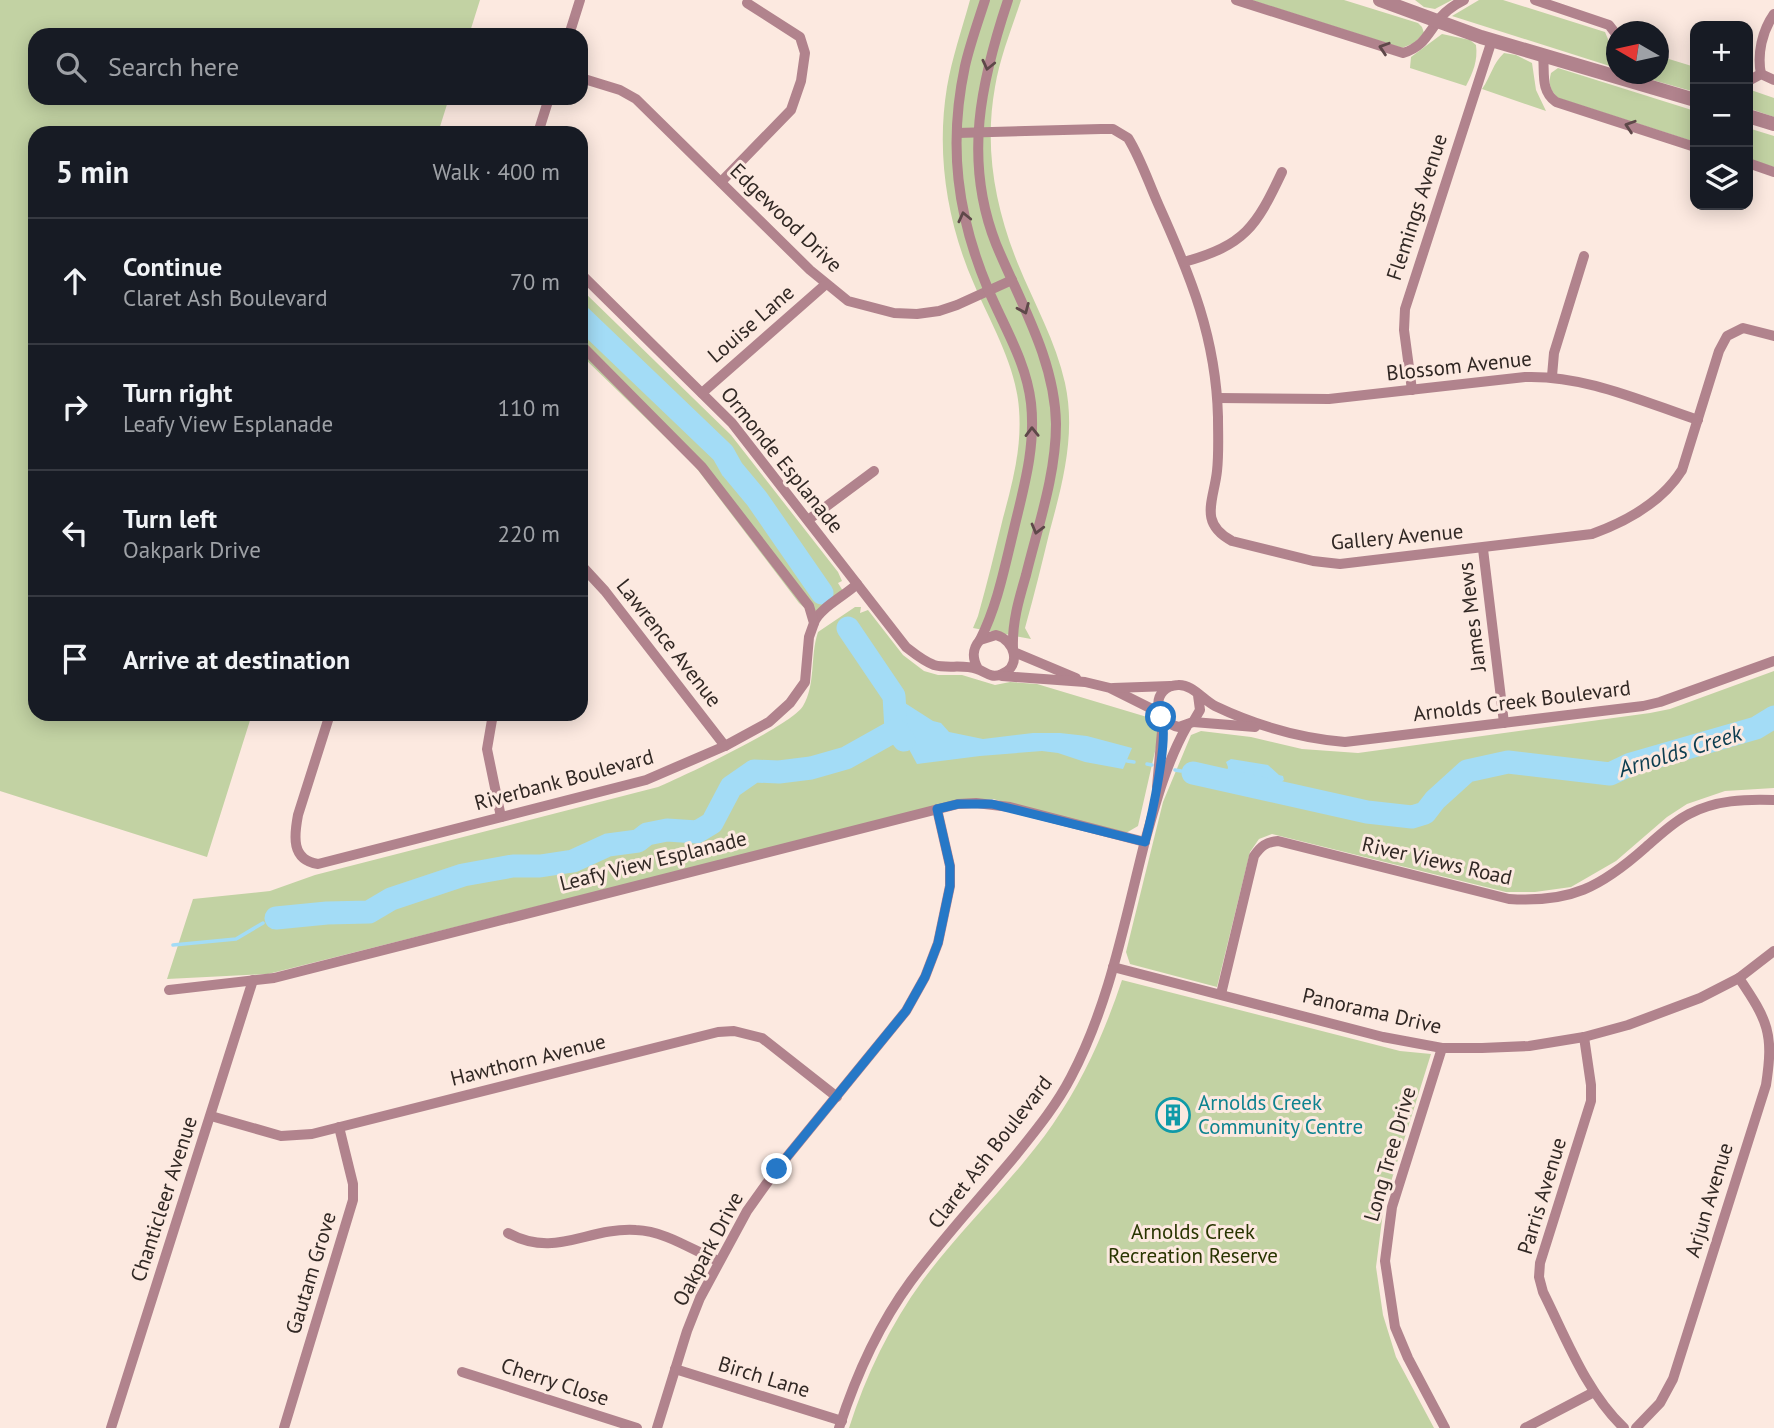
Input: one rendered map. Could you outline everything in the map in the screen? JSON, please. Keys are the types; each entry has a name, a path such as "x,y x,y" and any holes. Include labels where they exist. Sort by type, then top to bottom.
{"street":[{"path":"571,28 580,0"},
{"path":"985,0 965,64 959,97 956,161 959,195 967,231 989,291 1014,343 1026,377 1031,403 1032,442 999,593 990,621 973,657 978,669 990,676 1026,676 1085,682 1110,688 1186,686 1198,695 1200,710 1190,724 1172,726 1162,717 1110,688"},
{"path":"997,676 1008,670 1014,659 1014,618 1051,472 1056,424 1053,397 1042,351 995,240 981,180 979,132 983,86 1008,0"},
{"path":"1236,0 1403,53 1420,45 1437,21 1454,5 1464,0"},
{"path":"1380,0 1399,3 1437,21 1492,40 1606,71"},
{"path":"1535,0 1606,24"},
{"path":"721,183 791,110 799,89 805,53 800,37 747,3"},
{"path":"1760,74 1758,58 1769,21 1774,14"},
{"name":"Flemings Avenue","path":"1412,390 1404,330 1405,309 1492,40"},
{"path":"1543,55 1544,85 1550,98 1556,102 1690,145"},
{"path":"1760,74 1774,80"},
{"path":"1753,78 1760,74"},
{"name":"Edgewood Drive","path":"588,80 620,90 636,99 721,183 848,301 894,313 917,314 939,311 1012,280"},
{"path":"1649,84 1690,98"},
{"path":"540,126 547,105"},
{"path":"1753,118 1774,124"},
{"name":"Gallery Avenue","path":"979,132 1101,129 1121,132 1133,146 1184,262 1210,342 1218,398 1217,472 1210,507 1215,528 1222,536 1232,541 1313,561 1340,564 1483,549 1592,534 1607,529 1657,501 1673,485 1682,470 1722,343 1727,336 1742,328 1774,336"},
{"path":"957,133 979,132"},
{"path":"1753,165 1774,172"},
{"path":"1184,262 1228,246 1245,234 1266,206 1282,172"},
{"path":"1552,376 1554,353 1584,256"},
{"name":"Ormonde Esplanade","path":"588,281 746,439 906,647 926,662 978,669"},
{"name":"Louise Lane","path":"702,393 827,284"},
{"path":"588,352 702,467 809,606 814,623"},
{"name":"Blossom Avenue","path":"1218,398 1329,400 1552,376 1595,385 1698,420"},
{"path":"808,520 874,471"},
{"name":"James Mews","path":"1483,549 1504,723"},
{"name":"Lawrence Avenue","path":"588,573 725,747"},
{"path":"814,623 816,616 857,584"},
{"name":"Riverbank Boulevard","path":"328,721 298,815 295,840 296,849 306,861 326,864 646,780 725,747 769,722 790,703 805,682 809,637 814,623"},
{"path":"948,667 967,654 978,642 996,635 1006,639 1013,650 1085,682"},
{"name":"Arnolds Creek Boulevard","path":"1190,724 1268,729 1314,739 1345,742 1660,702 1774,661"},
{"path":"1162,717 1158,702 1161,695 1172,686"},
{"name":"Arnolds Creek Boulevard","path":"1198,695 1225,711 1268,729"},
{"name":"Claret Ash Boulevard","path":"1156,800 1162,717"},
{"path":"492,721 487,749 501,817"},
{"name":"Claret Ash Boulevard","path":"841,1424 856,1378 877,1334 911,1281 1049,1113 1070,1079 1090,1038 1114,967 1156,800 1177,745 1190,724"},
{"name":"River Views Road","path":"1221,994 1254,856 1268,842 1278,841 1509,899 1533,901 1577,893 1603,882 1672,825 1696,811 1723,802 1774,800"},
{"name":"Leafy View Esplanade","path":"169,990 274,978 958,804 992,804 1145,842"},
{"name":"Oakpark Drive","path":"657,1428 674,1369 700,1298 747,1211 777,1169 906,1011 925,977 938,943 947,906 950,866 937,809"},
{"name":"Panorama Drive","path":"1114,967 1384,1037 1441,1048 1529,1046 1584,1037 1665,1012 1739,978 1774,951"},
{"name":"Arjun Avenue","path":"1636,1428 1660,1403 1673,1379 1772,1059 1771,1033 1759,1008 1739,978"},
{"name":"Chanticleer Avenue","path":"111,1428 253,981"},
{"name":"Hawthorn Avenue","path":"211,1116 281,1136 312,1134 718,1032 734,1031 762,1038 837,1097"},
{"name":"Parris Avenue","path":"1584,1037 1591,1101 1540,1263 1539,1277 1543,1292 1594,1392 1612,1417 1624,1428"},
{"name":"Long Tree Drive","path":"1441,1048 1392,1206 1385,1261 1395,1327 1408,1358 1445,1428"},
{"name":"Gautam Grove","path":"284,1428 353,1200 353,1184 339,1127"},
{"path":"508,1233 520,1240 545,1245 604,1232 640,1230 718,1261"},
{"name":"Birch Lane","path":"674,1369 841,1424"},
{"name":"Cherry Close","path":"462,1372 637,1428"},
{"path":"1525,1428 1594,1392"}],"green space":[{"path":"0,0 480,0 471,28 28,28 28,105 447,105 440,126 28,126 28,721 250,721 207,857 0,791"},
{"path":"970,0 1021,0 995,87 991,155 1003,221 1018,264 1056,353 1068,402 1069,439 1063,476 1025,628 1031,639 973,628 985,592 1013,477 1020,423 1013,377 965,261 946,188 943,137 947,87"},
{"path":"1251,0 1344,0 1418,23 1424,33 1414,43 1402,48"},
{"path":"1415,0 1452,0 1435,9 1424,7"},
{"path":"1479,0 1503,0 1605,32 1606,65 1452,16"},
{"path":"1442,34 1470,40 1476,45 1474,66 1466,86 1410,68 1411,57"},
{"path":"1504,53 1516,55 1532,63 1536,90 1546,111 1482,89"},
{"path":"1669,59 1690,65 1690,91 1667,84 1669,84"},
{"path":"1558,68 1690,109 1690,140 1558,98 1551,89 1551,73"},
{"path":"1753,91 1774,98 1774,117 1753,110"},
{"path":"1753,130 1774,136 1774,167 1753,161"},
{"path":"588,296 731,435 838,572 842,581 838,583 843,591 823,611 808,611 799,603 694,465 588,362"},
{"path":"855,607 861,607 860,613 868,610 903,655 924,671 938,675 962,675 995,685 1010,682 1037,684 1147,717 1159,734 1138,826 1126,833 993,799 966,799 268,974 167,979 193,899 270,891 315,875 658,787 759,737 803,706 810,689 818,632"},
{"path":"1774,671 1774,788 1725,791 1687,804 1667,817 1616,861 1571,887 1535,892 1506,892 1272,834 1259,839 1250,852 1217,987 1130,964 1126,952 1163,802 1191,735 1201,731 1251,737 1302,749 1358,753 1650,713 1670,709"},
{"name":"Arnolds Creek Recreation Reserve","path":"1122,980 1400,1051 1431,1054 1384,1204 1376,1267 1383,1315 1396,1357 1434,1428 849,1428 880,1351 911,1297 939,1260 1022,1164 1064,1107 1093,1054"}],"water":[{"path":"894,696 933,721 941,723 949,732 983,739 1060,733 1087,736 1132,748 1123,769 1042,751 917,764 896,730"},
{"path":"1231,759 1268,765 1283,776 1284,780 1279,784 1282,786 1278,791 1264,791 1237,785 1226,777 1226,762"}],"waterway":[{"path":"588,324 723,453 822,593"},
{"path":"848,628 894,696 896,730"},
{"name":"Arnolds Creek","path":"1193,773 1367,812 1412,817 1425,813 1435,800 1467,771 1508,762 1610,774 1631,764 1756,728 1774,717"},
{"path":"276,918 369,912 391,899 463,875 513,866 540,866 573,861 608,845 638,841 647,834 667,830 697,832 712,823 731,787 754,771 779,772 811,768 846,758 896,730 904,740"},
{"path":"1127,761 1134,762"},
{"path":"1147,764 1152,765"},
{"path":"1175,770 1181,771"},
{"path":"173,945 236,939 263,923"}],"place":[{"name":"Arnolds Creek Community Centre","path":"1173,1115"}],"route":[{"path":"777,1169 906,1011 925,977 938,943 950,886 950,866 937,809 958,804 992,804 1145,842 1156,800 1163,746 1161,717"}]}
